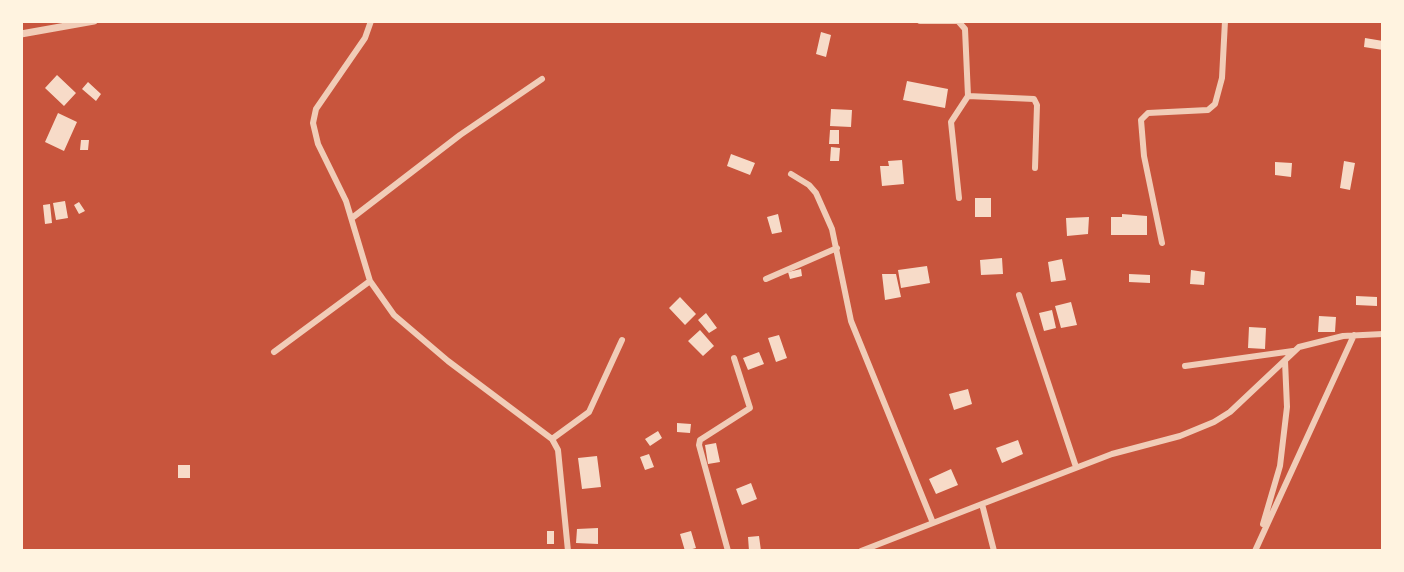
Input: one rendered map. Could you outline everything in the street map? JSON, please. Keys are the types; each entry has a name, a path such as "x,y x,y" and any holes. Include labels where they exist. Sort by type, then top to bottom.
{"street":[{"path":"21,34 94,21"},
{"path":"371,21 365,38 323,97 313,123 318,144 352,218 370,281 394,315 448,361 552,439 558,450 568,551"},
{"path":"920,21 958,21 965,29 968,96 951,122 960,198"},
{"path":"1162,243 1144,156 1141,120 1147,113 1208,110 1215,104 1222,78 1225,21"},
{"path":"352,218 460,135 542,79"},
{"path":"968,96 1034,99 1037,105 1035,168"},
{"path":"791,174 809,185 816,193 837,248 851,321 895,435 933,523"},
{"path":"766,279 837,248"},
{"path":"274,352 370,281"},
{"path":"1019,295 1076,467"},
{"path":"1185,366 1293,351 1320,340 1383,334"},
{"path":"1254,551 1354,335"},
{"path":"552,439 589,412 622,340"},
{"path":"861,551 1076,467 1214,422 1230,412 1293,351"},
{"path":"727,551 699,444 700,440 750,408 734,358"},
{"path":"1254,551 1280,466 1287,407 1284,360"},
{"path":"982,504 994,551"}],"building":[{"path":"821,32 831,35 826,57 816,54"},
{"path":"1365,38 1383,41 1383,50 1364,47"},
{"path":"57,75 76,93 64,106 45,88"},
{"path":"907,81 948,89 945,108 903,100"},
{"path":"88,82 101,94 96,101 82,89"},
{"path":"831,109 852,110 851,127 830,126"},
{"path":"58,113 77,122 64,151 45,142"},
{"path":"830,130 839,130 839,144 829,144"},
{"path":"81,140 89,140 88,150 80,150"},
{"path":"831,147 840,148 839,161 830,161"},
{"path":"731,154 755,163 750,175 727,166"},
{"path":"902,160 904,184 882,186 880,166 889,166 888,161"},
{"path":"1344,161 1355,163 1350,190 1340,188"},
{"path":"1275,162 1292,163 1291,177 1275,175"},
{"path":"975,198 991,198 991,217 975,217"},
{"path":"65,201 68,218 56,220 53,203"},
{"path":"79,202 85,211 79,214 74,205"},
{"path":"50,204 52,223 45,224 43,205"},
{"path":"778,214 782,232 772,234 767,217"},
{"path":"1122,214 1147,216 1147,235 1111,235 1111,217 1122,217"},
{"path":"1089,217 1088,234 1067,236 1066,218"},
{"path":"1002,258 1003,274 981,275 980,260"},
{"path":"1062,259 1066,280 1051,282 1048,262"},
{"path":"927,266 930,283 901,288 898,270"},
{"path":"801,269 802,276 790,279 788,272"},
{"path":"1191,270 1205,272 1204,285 1190,284"},
{"path":"882,274 896,274 901,297 885,300"},
{"path":"1129,274 1150,275 1150,283 1129,282"},
{"path":"1356,296 1377,297 1377,306 1356,305"},
{"path":"680,297 696,314 685,325 669,308"},
{"path":"1071,302 1077,325 1061,328 1055,306"},
{"path":"1052,310 1056,328 1044,331 1039,313"},
{"path":"706,313 717,328 709,333 698,320"},
{"path":"1319,316 1336,317 1335,332 1318,332"},
{"path":"1249,327 1266,328 1265,349 1248,348"},
{"path":"700,330 714,346 703,356 688,341"},
{"path":"779,335 787,358 776,362 768,338"},
{"path":"759,352 764,364 748,370 743,358"},
{"path":"968,389 972,404 954,410 949,394"},
{"path":"677,423 691,424 690,433 677,432"},
{"path":"658,431 662,438 650,446 645,439"},
{"path":"1018,440 1023,454 1002,463 996,448"},
{"path":"716,443 720,462 708,464 705,445"},
{"path":"649,454 654,467 645,470 640,457"},
{"path":"597,456 601,487 582,489 578,458"},
{"path":"178,465 190,465 190,478 178,478"},
{"path":"951,469 958,485 936,494 929,479"},
{"path":"751,483 757,499 742,505 736,489"},
{"path":"598,528 598,544 576,543 577,529"},
{"path":"547,531 554,531 554,544 547,544"},
{"path":"691,531 696,548 685,551 680,534"},
{"path":"759,536 761,551 749,551 748,537"}]}
